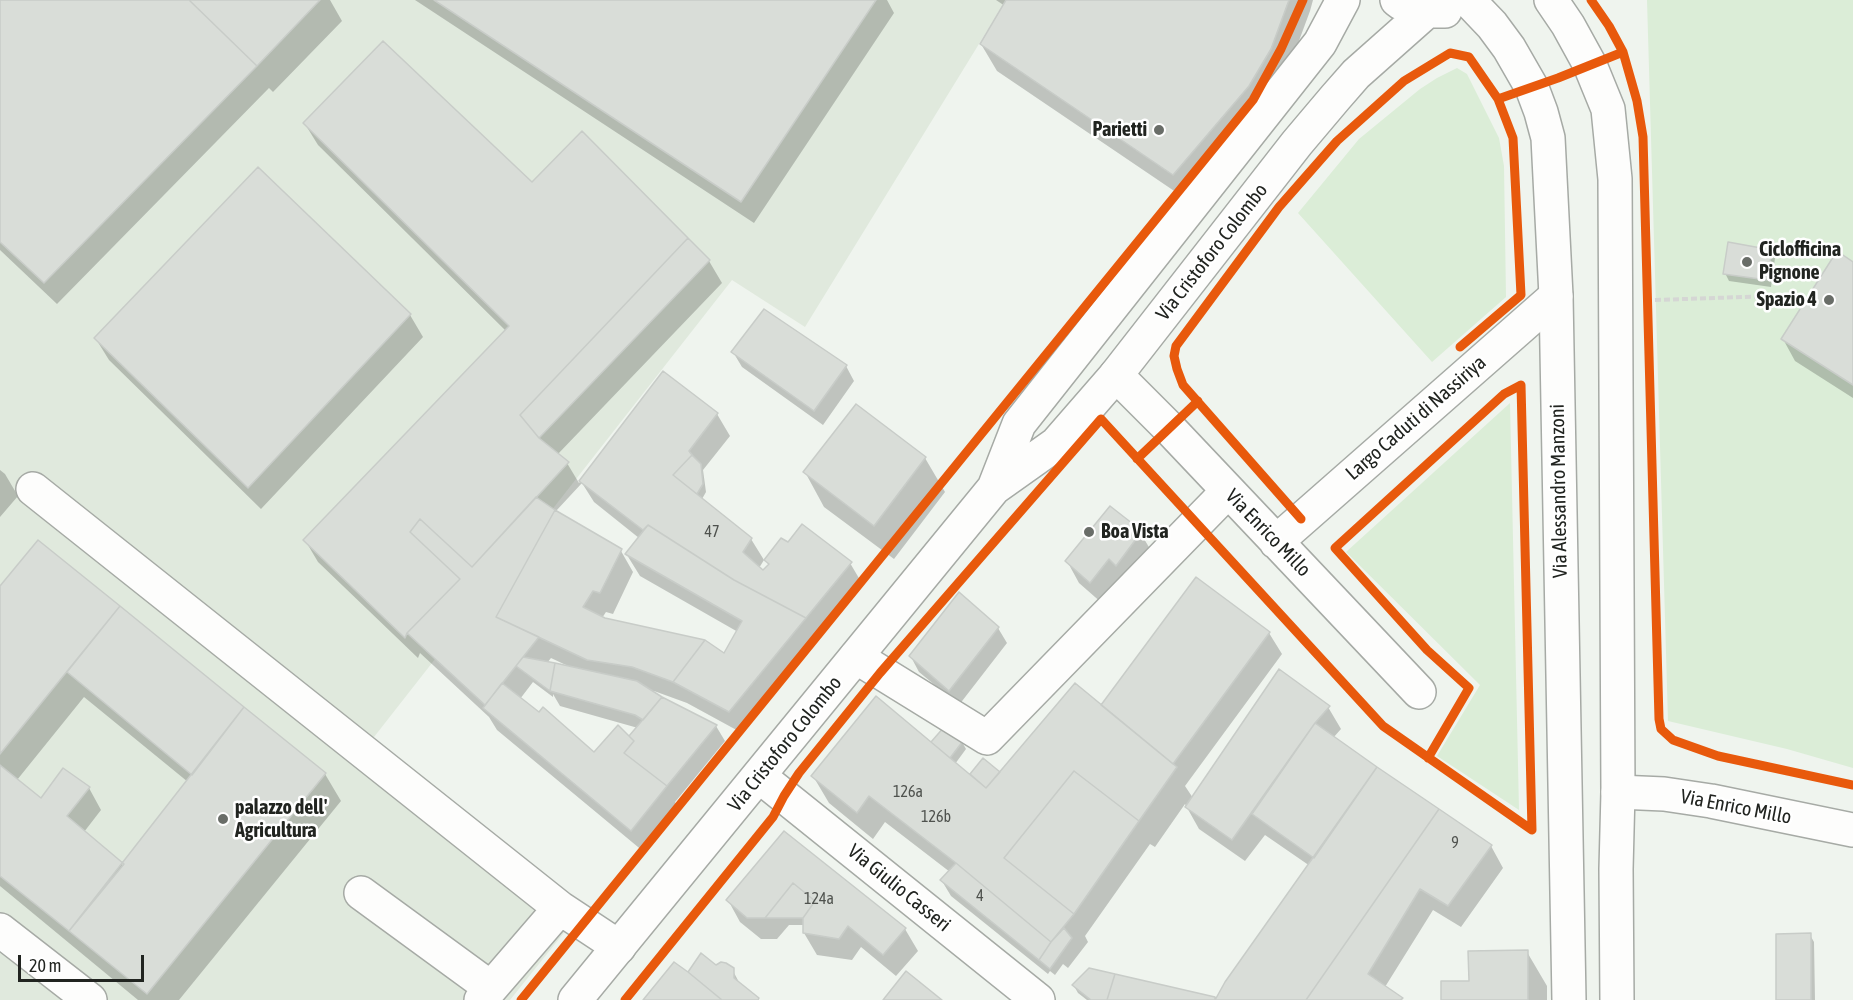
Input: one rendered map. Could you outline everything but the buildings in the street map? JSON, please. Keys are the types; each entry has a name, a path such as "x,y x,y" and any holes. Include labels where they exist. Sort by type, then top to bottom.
{"main road":[{"name":"Via Cristoforo Colombo","path":"994,488 1019,424 1320,43 1343,0"},
{"path":"1551,0 1590,65 1608,109 1615,179 1617,1000"},
{"name":"Via Cristoforo Colombo","path":"575,1000 994,488 1056,444 1116,375 1312,125 1412,5 1442,11 1457,9 1475,2"},
{"name":"Via Alessandro Manzoni","path":"1475,2 1509,48 1532,88 1548,138 1556,296 1569,1000"},
{"name":"Largo Caduti di Nassiriya","path":"1276,542 1556,296"},
{"name":"Via Enrico Millo","path":"1116,375 1419,692"},
{"path":"33,489 560,908 619,947"},
{"path":"856,657 987,738 1228,490"},
{"name":"Via Giulio Casseri","path":"759,776 1038,1000"},
{"name":"Via Enrico Millo","path":"1618,792 1664,794 1711,801 1853,830"},
{"path":"361,893 486,994 560,908"},
{"path":"0,930 90,1000"}],"path":[{"path":"1648,300 1802,295"}],"shaded area":[{"path":"0,0 1006,0 805,327 732,280 356,760 567,929 510,1000 0,1000"}],"green space":[{"path":"1647,0 1853,0 1853,768 1787,749 1668,721"},
{"path":"1457,68 1467,74 1499,138 1504,166 1506,297 1432,362 1298,213 1359,139 1420,89"},
{"path":"1510,403 1519,810 1437,756 1480,685 1346,552"}],"cycle path":[{"path":"521,1000 1253,100 1281,49 1303,0"},
{"path":"1591,0 1623,52 1637,101 1643,137 1661,729 1673,740 1718,756 1853,785"},
{"path":"1498,99 1623,52"},
{"path":"1301,519 1183,385 1174,356 1176,346 1279,207 1337,141 1404,81 1450,53 1469,57 1498,99 1513,138 1521,295 1460,347"},
{"path":"1428,758 1469,688 1427,650 1335,548 1504,394 1521,385 1532,830"},
{"path":"1137,459 1198,401"},
{"path":"625,1000 773,817 799,773 880,673 1101,419 1383,726 1532,830"}],"place":[{"name":"Parietti","path":"1159,130"},
{"name":"Ciclofficina Pignone","path":"1747,262"},
{"name":"Spazio 4","path":"1829,300"},
{"name":"Boa Vista","path":"1089,532"},
{"name":"palazzo dell' Agricultura","path":"223,819"}]}
